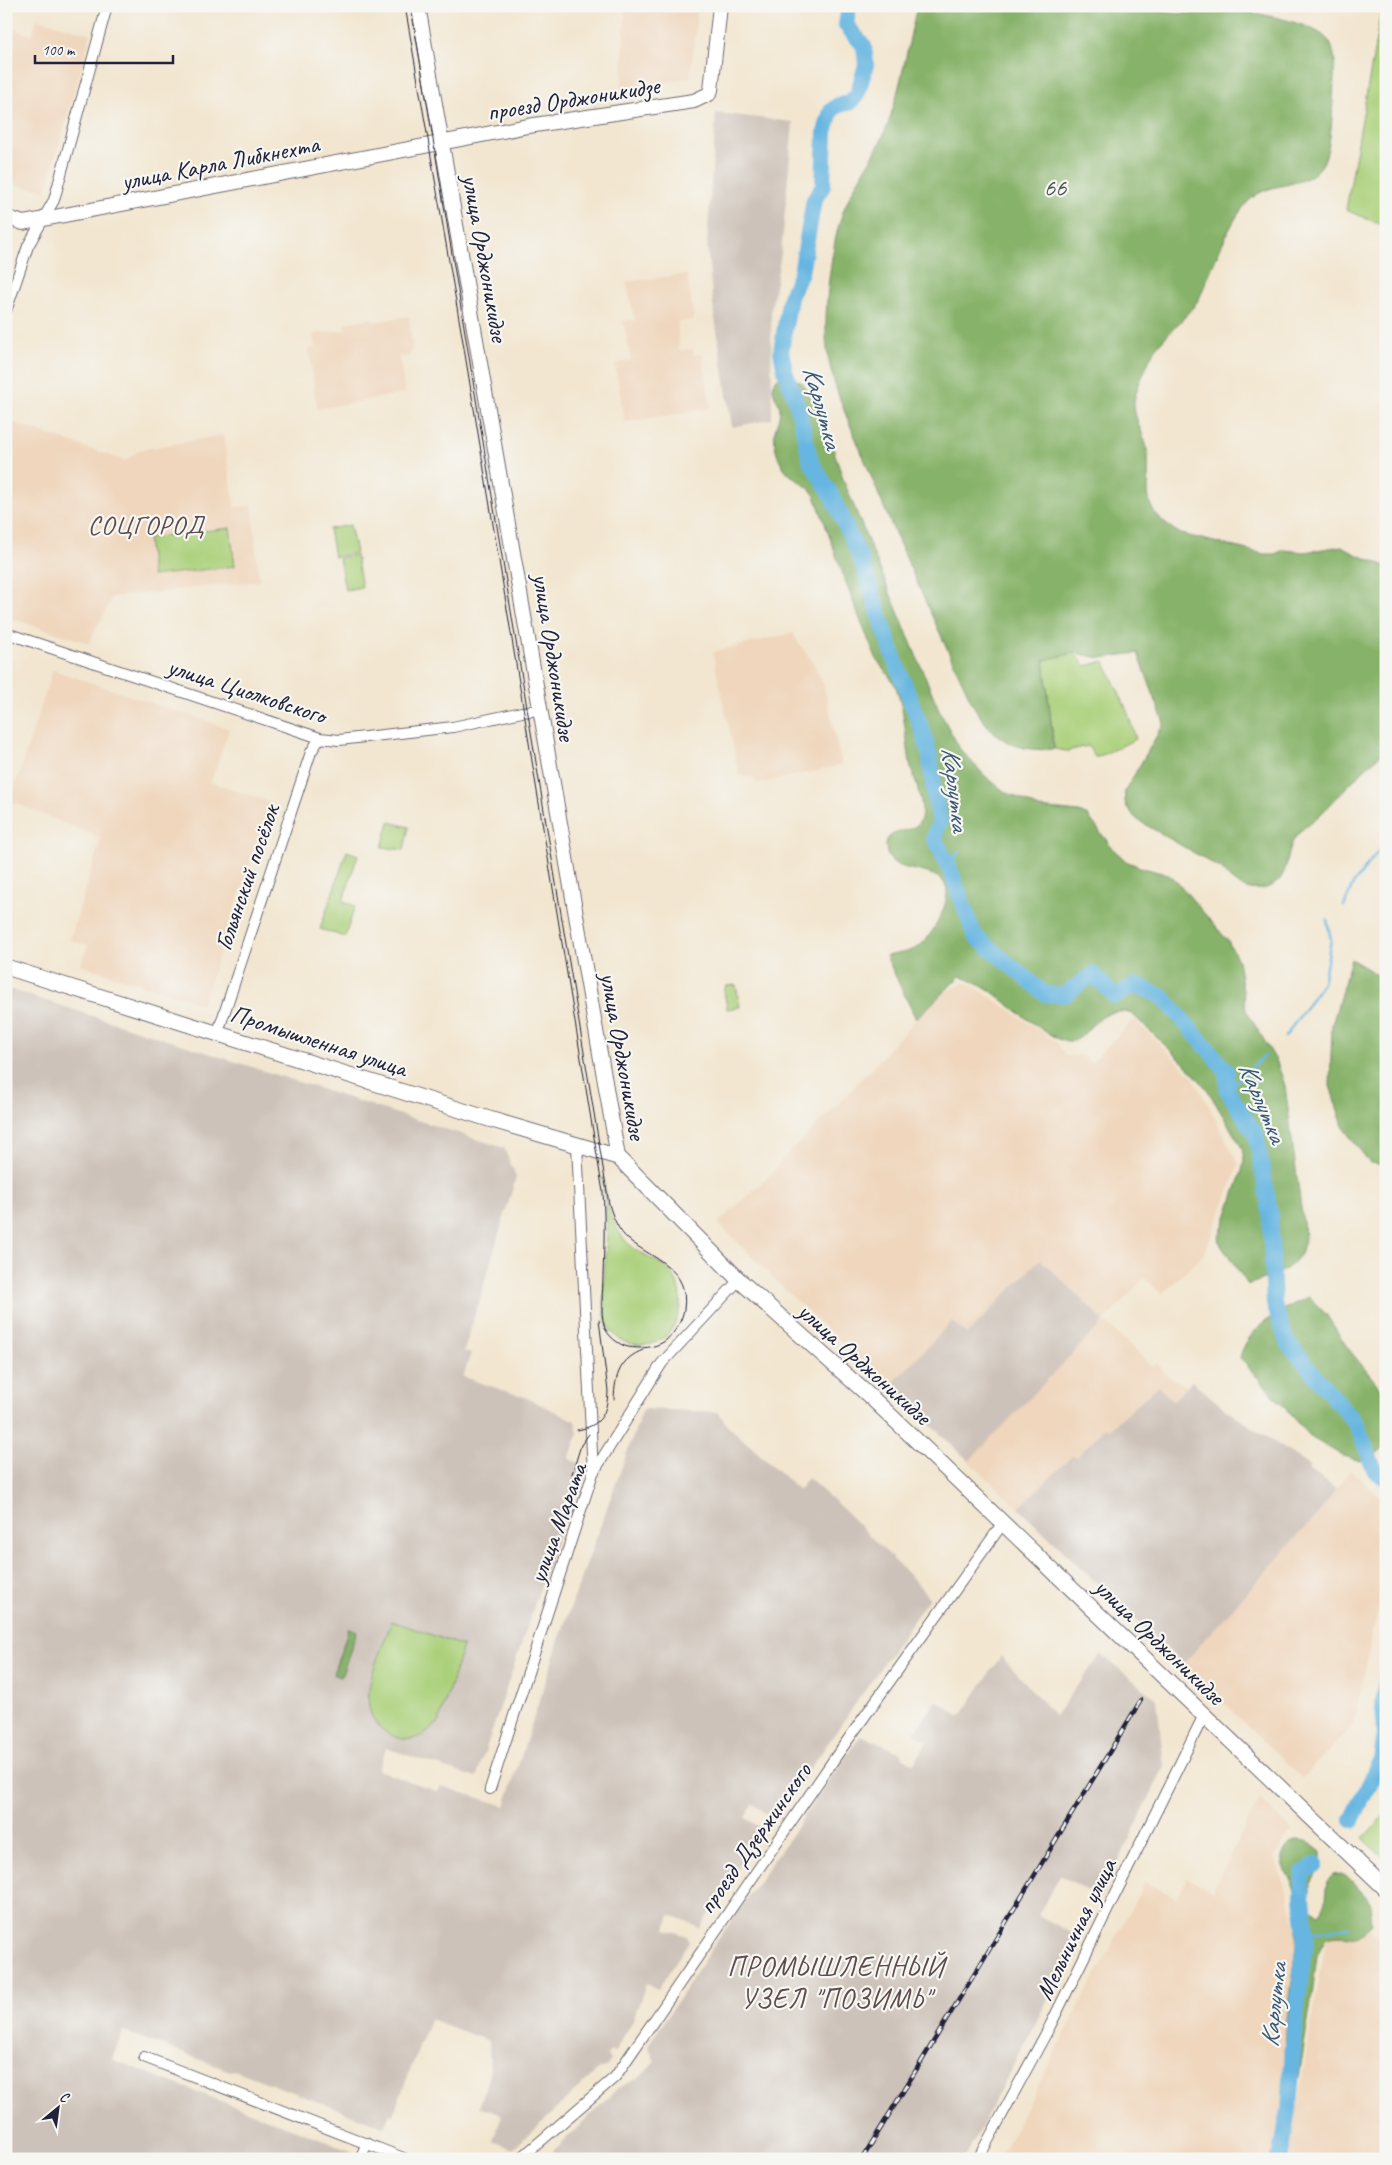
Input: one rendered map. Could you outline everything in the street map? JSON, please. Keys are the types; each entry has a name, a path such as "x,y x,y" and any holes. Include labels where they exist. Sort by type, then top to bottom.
{"main road":[{"name":"улица Орджоникидзе","path":"418,6 618,1157 739,1280 874,1400 1386,1889"},
{"name":"проезд Орджоникидзе","path":"442,143 528,126 694,101 709,94 720,6"},
{"name":"улица Карла Либкнехта","path":"6,217 23,223 442,143"},
{"name":"Промышленная улица","path":"6,966 489,1119 618,1157"}],"street":[{"path":"6,311 28,246 54,200 107,6"},
{"name":"улица Циолковского","path":"6,633 320,738 339,740 453,727 539,710"},
{"name":"Гольянский посёлок","path":"218,1032 311,752 320,738"},
{"path":"577,1144 593,1473"},
{"name":"улица Марата","path":"490,1789 593,1473 662,1363 739,1280"},
{"name":"проезд Дзержинского","path":"520,2159 615,2077 837,1754 1003,1523"},
{"name":"Мельничная улица","path":"978,2159 1050,2026 1204,1715"},
{"path":"144,2057 406,2159"},
{"path":"360,2159 367,2143"}],"shaded area":[{"path":"625,6 698,6 690,78 622,90"},
{"path":"37,19 91,34 46,190 6,182 6,36 15,30 32,35"},
{"path":"716,113 793,122 781,254 771,309 772,419 732,427 713,306 707,242"},
{"path":"687,274 694,320 677,322 679,350 692,349 693,355 702,354 711,408 625,422 615,364 631,360 623,321 635,320 626,282"},
{"path":"409,316 412,350 409,356 399,357 405,393 317,409 309,349 315,348 313,334 346,330 345,323 372,318 374,322"},
{"path":"6,420 125,461 140,450 223,435 235,507 252,506 259,581 112,597 89,643 6,617"},
{"path":"793,633 812,661 823,683 842,765 757,784 753,777 739,774 713,654 716,651"},
{"path":"53,670 229,729 211,782 271,802 202,1004 81,965 88,945 70,940 101,838 10,801"},
{"path":"965,982 974,986 1056,1042 1066,1056 1082,1055 1091,1063 1134,1019 1193,1077 1239,1164 1205,1253 1162,1294 1144,1278 1104,1321 1153,1367 1157,1363 1168,1376 1187,1386 1192,1381 1225,1409 1310,1466 1308,1469 1336,1489 1350,1470 1386,1502 1386,1573 1353,1726 1302,1778 1019,1508 779,1284 718,1223 773,1172 781,1161 849,1093 916,1019 946,991"},
{"path":"6,988 504,1148 516,1177 464,1351 471,1353 463,1377 527,1398 575,1421 578,1434 569,1459 582,1464 476,1778 386,1748 378,1770 438,1792 441,1786 505,1806 561,1634 643,1409 718,1412 727,1425 799,1490 808,1478 844,1510 918,1584 929,1598 780,1812 768,1815 753,1804 745,1818 763,1829 699,1929 690,1922 670,1915 666,1929 687,1936 689,1941 658,1989 646,1984 632,2022 614,2053 611,2051 607,2055 610,2060 607,2066 597,2071 513,2149 493,2141 502,2115 479,2107 490,2075 489,2041 430,2019 393,2115 390,2114 385,2127 234,2070 230,2071 123,2031 112,2059 353,2152 350,2159 6,2159"},
{"path":"1040,1259 1104,1321 969,1461 890,1386 952,1321 967,1334"},
{"path":"1192,1381 1225,1409 1310,1466 1308,1469 1336,1489 1321,1510 1183,1664 1132,1616 1133,1614 1116,1599 1114,1600 1019,1508 1073,1455 1077,1457 1105,1427 1108,1430 1158,1386 1173,1401"},
{"path":"1101,1654 1157,1700 1164,1767 1101,1898 1060,1875 1038,1915 1080,1938 964,2159 545,2159 618,2088 639,2078 655,2061 648,2046 708,1954 861,1735 899,1752 903,1755 902,1757 914,1764 928,1741 914,1733 936,1701 961,1716 1001,1656 1055,1716"},
{"path":"1260,1798 1292,1830 1275,1856 1299,1933 1286,2031 1285,2109 1271,2159 999,2159 1145,1882 1176,1898 1187,1878 1212,1891"},
{"path":"1356,1916 1386,1946 1386,2159 1288,2159 1330,1919"}],"green space":[{"name":"66","path":"917,6 1147,6 1168,13 1240,12 1266,15 1295,22 1318,32 1331,45 1335,59 1331,130 1326,156 1322,165 1315,173 1305,179 1264,191 1252,198 1244,206 1222,245 1199,299 1152,355 1135,395 1134,402 1136,418 1147,449 1148,493 1150,501 1158,517 1181,534 1264,554 1275,554 1284,550 1304,552 1342,546 1355,554 1386,566 1386,751 1297,835 1291,845 1281,878 1277,883 1264,889 1250,889 1237,884 1222,869 1139,821 1128,808 1125,801 1125,791 1164,723 1138,653 1101,658 1074,653 1044,660 1054,749 1040,750 1016,746 997,734 980,717 930,612 838,395 826,342 828,288 836,235 844,208 883,136 893,110"},
{"path":"1382,6 1386,6 1386,227 1346,210"},
{"path":"786,375 803,383 827,430 843,479 869,543 940,712 960,749 985,776 1004,791 1039,808 1079,812 1088,816 1113,849 1126,861 1169,875 1228,941 1238,960 1246,1010 1277,1062 1285,1086 1305,1238 1298,1258 1285,1270 1248,1285 1218,1240 1242,1171 1244,1160 1242,1148 1207,1089 1187,1066 1132,1014 1109,1013 1101,1017 1082,1036 1069,1042 1052,1036 988,989 960,976 916,1019 886,956 911,950 923,943 940,918 947,890 945,884 939,878 931,874 902,867 894,863 888,856 887,840 891,835 916,825 920,820 922,812 920,795 911,768 902,709 895,685 877,660 815,496 808,488 787,472 778,455 775,446 775,436 780,409 773,386 778,378"},
{"path":"350,525 356,553 334,557 329,529"},
{"path":"230,528 235,566 152,576 148,538"},
{"path":"356,555 362,587 345,590 339,558"},
{"path":"1074,653 1086,666 1104,661 1126,708 1136,739 1098,757 1095,757 1088,746 1067,751 1054,749 1044,660"},
{"path":"389,822 409,827 404,850 382,847"},
{"path":"347,851 358,855 343,901 355,906 345,937 320,929"},
{"path":"1351,959 1386,980 1386,1165 1370,1163 1344,1129 1330,1086 1332,1025"},
{"path":"736,985 740,1007 727,1009 724,990 726,986"},
{"path":"603,1177 610,1210 620,1233 632,1247 668,1269 678,1285 680,1302 676,1320 667,1335 652,1344 638,1345 627,1343 618,1338 607,1324 604,1291 607,1220"},
{"path":"1309,1297 1326,1314 1347,1347 1381,1389 1386,1412 1385,1447 1376,1454 1361,1461 1343,1456 1312,1438 1240,1358 1250,1337 1267,1320"},
{"path":"392,1621 463,1646 439,1721 426,1733 411,1739 399,1738 382,1729 372,1717 369,1703 374,1670"},
{"path":"349,1628 357,1631 341,1677 333,1674"},
{"path":"1386,1813 1386,1860 1363,1838"},
{"path":"1297,1840 1307,1841 1321,1852 1319,1866 1309,1892 1309,1908 1320,1914 1324,1909 1327,1881 1333,1875 1341,1874 1348,1877 1370,1901 1372,1924 1355,1936 1326,1938 1317,1955 1286,2159 1271,2159 1280,2133 1286,2098 1286,2031 1298,1935 1298,1903 1283,1861 1288,1847"}],"waterway":[{"name":"Карлутка","path":"849,6 846,25 864,46 866,65 857,95 849,103 838,105 831,111 825,132 823,186 814,200 801,273 790,297 781,351 785,371 797,404 811,462 831,494 860,557 893,655 923,732 930,757 934,794 940,821 934,837 949,867 975,936 1045,994 1064,995 1093,974 1115,996 1136,985 1163,997 1227,1071 1227,1090 1256,1135 1270,1212 1274,1304 1287,1342 1357,1425 1375,1471 1386,1478"},
{"path":"1344,906 1353,884 1386,841"},
{"path":"949,867 959,851"},
{"path":"1285,1037 1323,983 1331,940 1327,920"},
{"path":"1227,1090 1265,1055"},
{"name":"Карлутка","path":"1352,1820 1381,1760 1385,1734 1383,1708 1386,1677"},
{"name":"Карлутка","path":"1280,2159 1289,2110 1294,2031 1306,1934 1302,1898 1303,1872 1316,1864"},
{"path":"1306,1934 1348,1927"}],"tram line":[{"path":"405,6 463,342 603,1192 603,1319 605,1329 617,1342 628,1347 647,1347 665,1341 675,1331 683,1313 684,1295 676,1274 629,1240 622,1232 614,1219 609,1204 411,6"},
{"path":"577,1430 597,1422 601,1418 606,1406 608,1391 599,1320"},
{"path":"614,1399 620,1369 629,1358 643,1350"},
{"path":"572,1474 581,1445 589,1434"}],"railway":[{"path":"862,2159 1141,1700"}],"district":[{"name":"СОЦГОРОД","path":"146,525"},
{"name":"ПРОМЫШЛЕННЫЙ УЗЕЛ \"ПОЗИМЬ\"","path":"836,1982"}]}
